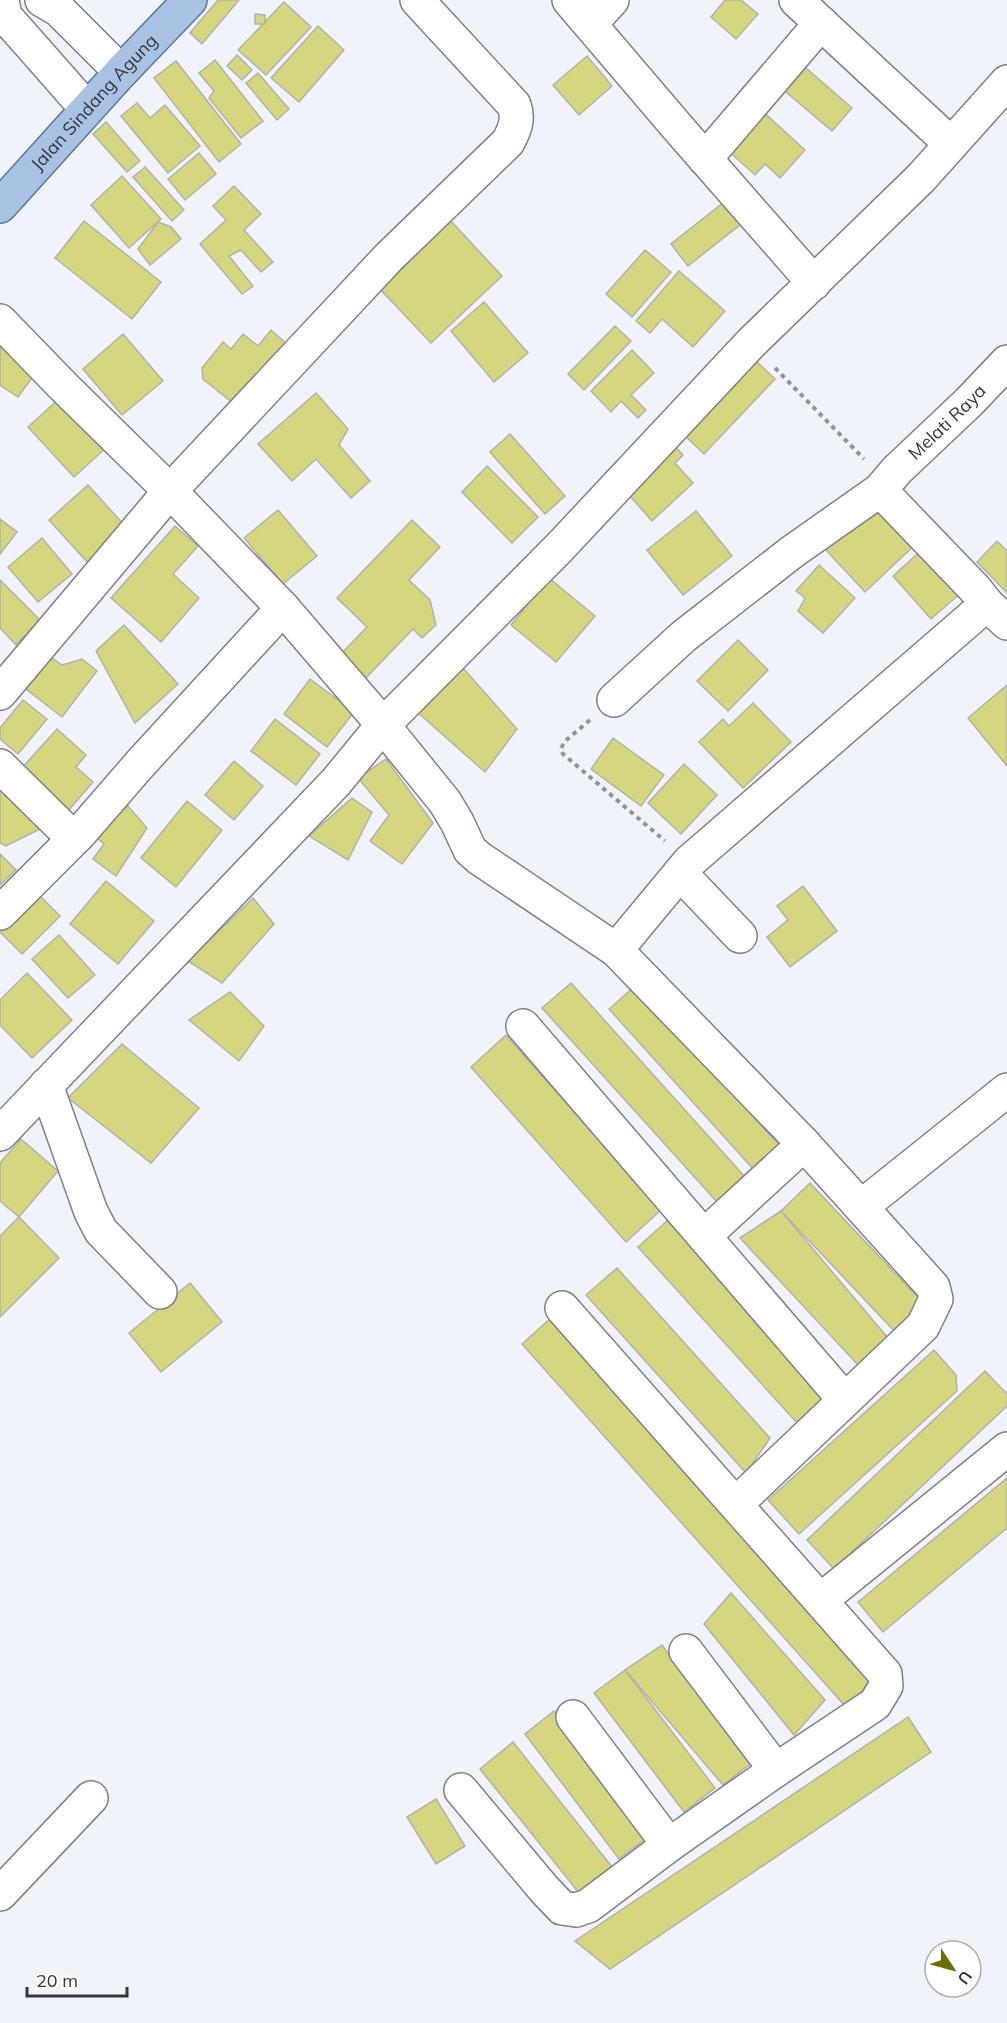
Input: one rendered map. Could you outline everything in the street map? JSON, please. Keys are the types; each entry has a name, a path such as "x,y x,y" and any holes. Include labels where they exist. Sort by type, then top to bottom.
{"main road":[{"name":"Jalan Sindang Agung","path":"0,206 121,72 190,0"}],"street":[{"path":"2,0 5,16 87,109"},
{"path":"42,0 59,10 121,72"},
{"path":"0,693 170,491 389,257 508,142 518,115 514,105 417,0"},
{"path":"612,0 579,12 814,283"},
{"path":"796,0 951,144"},
{"path":"705,159 821,23"},
{"path":"0,1134 336,782 382,726 559,548 752,343 921,178 1007,82"},
{"path":"0,321 283,608 445,802 470,850 616,950 804,1144 933,1287 936,1299 923,1326 736,1504"},
{"name":"Melati Raya","path":"614,700 684,636 792,552 883,486 1007,362"},
{"path":"616,950 684,868 997,614 883,486"},
{"path":"0,913 74,839 283,608"},
{"path":"0,766 74,839"},
{"path":"684,868 740,936"},
{"path":"523,1026 844,1399"},
{"path":"46,1085 91,1212 101,1231 160,1292"},
{"path":"861,1207 1007,1090"},
{"path":"704,1236 804,1144"},
{"path":"461,1790 562,1908 576,1910 588,1906 669,1845 875,1704 886,1686 885,1674 562,1308"},
{"path":"821,1600 1007,1449"},
{"path":"686,1651 776,1770"},
{"path":"573,1717 669,1845"},
{"path":"0,1894 91,1798"}],"path":[{"path":"752,343 883,486"},
{"path":"564,742 561,749 563,754 684,868"}],"building":[{"path":"218,0 239,0 202,44 190,33"},
{"path":"725,0 741,0 758,14 736,39 711,17"},
{"path":"284,2 311,27 266,75 238,50"},
{"path":"255,14 265,15 265,24 255,24"},
{"path":"318,26 344,50 299,102 271,78"},
{"path":"237,55 252,70 242,80 227,66"},
{"path":"587,56 612,86 579,115 553,85"},
{"path":"215,60 263,121 241,138 209,98 214,91 199,73"},
{"path":"176,61 241,144 219,162 154,78"},
{"path":"806,68 852,108 832,131 780,87"},
{"path":"258,73 289,109 277,120 246,83"},
{"path":"137,103 150,118 165,105 200,146 168,173 121,116"},
{"path":"759,108 805,150 780,178 765,164 755,175 724,147"},
{"path":"106,122 140,161 127,172 93,134"},
{"path":"199,153 216,174 185,200 168,179"},
{"path":"145,167 184,210 172,221 133,177"},
{"path":"122,176 161,219 129,248 91,205"},
{"path":"234,186 261,214 244,230 273,262 261,272 241,250 229,256 253,286 242,294 200,244 226,220 213,206"},
{"path":"724,202 741,224 688,266 671,244"},
{"path":"450,220 502,276 431,343 379,288"},
{"path":"84,221 161,282 132,319 55,258"},
{"path":"158,222 171,227 181,239 150,265 138,249"},
{"path":"645,250 671,272 632,317 606,294"},
{"path":"679,271 725,311 693,347 662,319 650,333 636,321"},
{"path":"484,302 528,353 494,382 451,331"},
{"path":"615,326 631,341 584,390 568,374"},
{"path":"271,330 293,349 243,411 203,379 202,368 223,342 231,349 243,334 258,346"},
{"path":"123,334 163,381 122,415 83,369"},
{"path":"0,344 37,371 18,397 0,385"},
{"path":"632,350 654,373 631,395 646,410 638,418 621,401 611,412 591,391"},
{"path":"750,355 775,379 704,454 679,430"},
{"path":"316,393 348,429 339,445 370,481 351,498 316,459 292,481 258,444"},
{"path":"62,396 108,446 74,477 28,427"},
{"path":"510,434 565,496 545,514 490,452"},
{"path":"671,442 683,455 675,463 693,483 652,521 629,495"},
{"path":"487,466 538,517 512,543 462,492"},
{"path":"88,485 125,526 87,562 49,520"},
{"path":"877,499 918,542 865,592 825,549"},
{"path":"278,510 317,556 283,584 244,538"},
{"path":"696,511 732,556 683,595 647,550"},
{"path":"0,519 17,532 0,554"},
{"path":"412,520 440,547 409,580 430,600 436,625 422,638 413,629 361,683 336,659 367,627 337,598"},
{"path":"175,526 198,546 173,574 199,598 161,642 111,598"},
{"path":"42,538 72,574 38,602 8,567"},
{"path":"997,541 1007,551 1007,593 977,562"},
{"path":"925,547 964,590 931,619 893,576"},
{"path":"819,565 855,598 823,633 798,611 805,598 796,591"},
{"path":"549,578 595,616 556,662 511,625"},
{"path":"0,580 40,620 16,645 0,628"},
{"path":"124,625 178,684 135,723 96,651"},
{"path":"738,640 768,670 728,711 697,681"},
{"path":"51,657 62,665 82,659 97,671 62,717 26,689"},
{"path":"463,668 517,729 485,772 416,711"},
{"path":"310,679 354,712 327,747 284,714"},
{"path":"1007,685 1007,766 968,718"},
{"path":"23,700 47,719 18,754 0,739 0,728"},
{"path":"753,703 791,742 743,788 699,742 723,719 729,726"},
{"path":"275,719 320,754 296,785 251,751"},
{"path":"57,729 86,755 76,767 93,782 69,810 21,769"},
{"path":"613,738 664,775 641,806 591,769"},
{"path":"386,759 433,823 402,864 370,841 389,815 358,778"},
{"path":"234,761 263,786 234,820 205,795"},
{"path":"684,764 717,795 681,834 648,803"},
{"path":"0,783 44,827 6,846 0,843"},
{"path":"352,798 372,812 348,860 309,836"},
{"path":"187,801 222,830 176,887 141,858"},
{"path":"128,806 147,828 116,876 93,859 104,844 93,834"},
{"path":"0,854 16,870 0,885"},
{"path":"106,881 154,921 118,964 70,924"},
{"path":"803,886 837,931 790,967 767,937 788,920 777,906"},
{"path":"37,893 60,916 22,954 0,930"},
{"path":"253,898 274,924 222,983 188,961"},
{"path":"59,935 95,975 68,998 32,959"},
{"path":"27,973 72,1020 32,1058 0,1025 0,1000"},
{"path":"571,983 745,1177 717,1202 542,1008"},
{"path":"635,986 780,1146 754,1170 609,1009"},
{"path":"230,992 264,1026 239,1061 189,1020"},
{"path":"506,1035 661,1210 626,1242 471,1067"},
{"path":"122,1044 199,1108 151,1163 68,1098"},
{"path":"21,1139 58,1171 19,1217 0,1201 0,1163"},
{"path":"810,1183 925,1305 896,1333 781,1211"},
{"path":"781,1211 888,1338 859,1366 740,1238"},
{"path":"19,1217 59,1258 0,1317 0,1236"},
{"path":"668,1220 827,1395 797,1423 638,1247"},
{"path":"617,1268 770,1438 746,1473 586,1295"},
{"path":"190,1283 222,1322 161,1372 129,1333"},
{"path":"552,1317 875,1680 845,1706 522,1344"},
{"path":"934,1350 956,1375 957,1391 799,1534 768,1500"},
{"path":"985,1371 1007,1394 1007,1406 834,1569 807,1540"},
{"path":"1007,1478 1007,1528 883,1632 858,1602"},
{"path":"731,1593 825,1700 794,1735 704,1624"},
{"path":"662,1645 750,1764 723,1785 625,1670"},
{"path":"625,1670 715,1788 684,1812 594,1693"},
{"path":"554,1711 649,1836 619,1859 525,1734"},
{"path":"908,1717 931,1752 610,1969 575,1941"},
{"path":"513,1742 612,1867 579,1893 480,1769"},
{"path":"436,1799 465,1846 436,1864 407,1817"}]}
